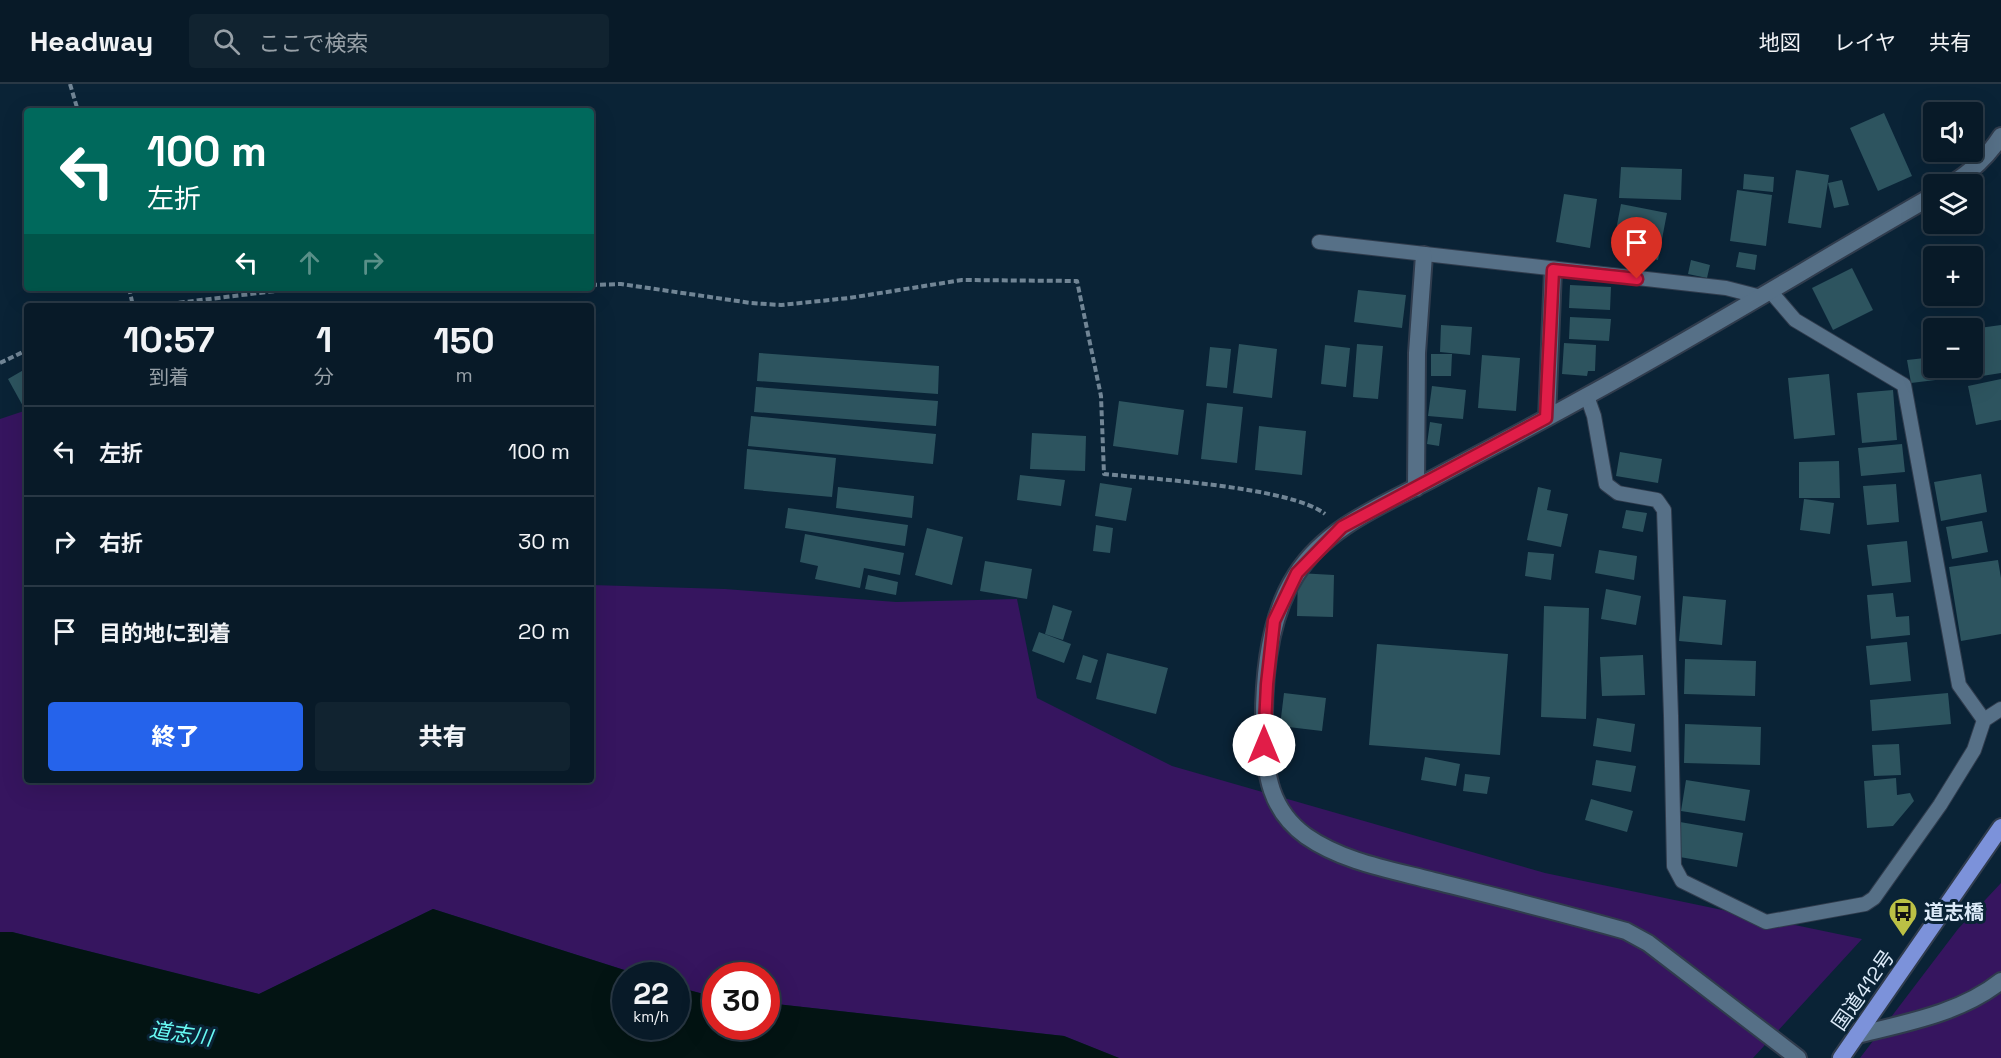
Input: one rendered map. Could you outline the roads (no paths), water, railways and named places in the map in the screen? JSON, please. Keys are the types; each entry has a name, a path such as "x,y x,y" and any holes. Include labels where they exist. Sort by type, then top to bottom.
{"highway":[{"name":"国道412号","path":"1841,1058 2001,827"}],"street":[{"path":"1965,174 2001,136"},
{"path":"1798,1058 1648,943 1626,931 1365,863 1322,845 1290,822 1276,805 1265,767 1264,722 1270,645 1274,621 1297,573 1342,527 1587,396 1923,201"},
{"path":"1416,488 1417,353 1424,255"},
{"path":"1546,418 1553,270"},
{"path":"1857,1035 1904,1024 1968,1002 2001,981"}],"lane":[{"path":"1319,242 1766,294 1795,320 1904,385 1959,685 1984,720"},
{"path":"1587,396 1594,416 1606,484 1618,493 1657,500 1664,510 1674,866 1682,882 1766,922 1865,904 1874,898 1940,806 1974,750 1984,720 2001,709"}],"water":[{"name":"道志川","path":"433,909 612,966 612,1040 690,1040 690,990 702,994 702,1040 780,1040 780,1004 1064,1036 1119,1058 0,1058 0,932 12,932 259,994"}],"place":[{"name":"道志橋","path":"1903,938"}]}
